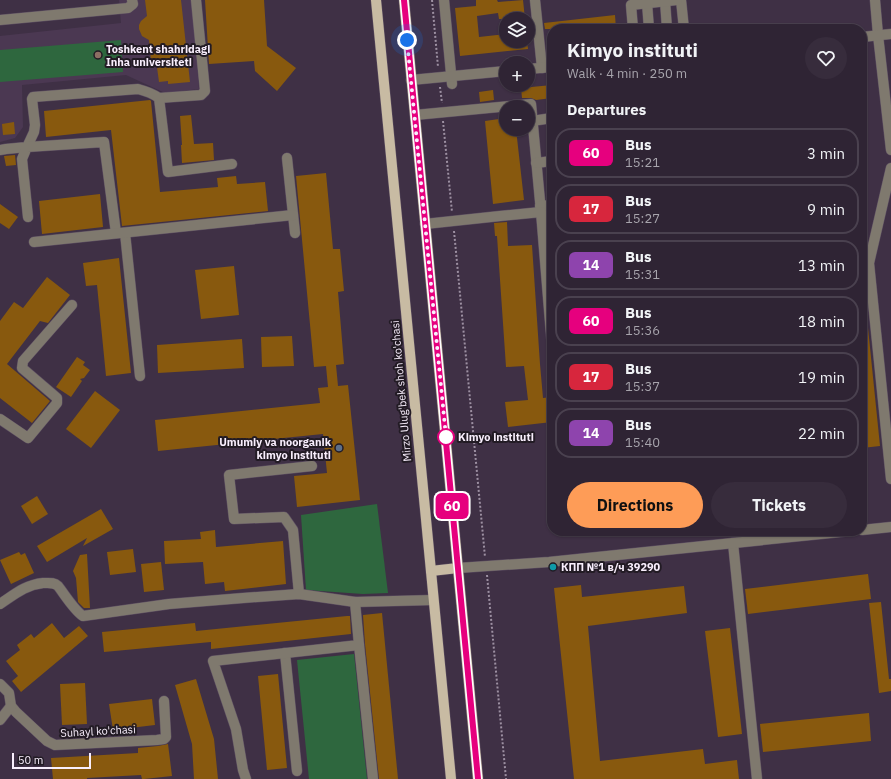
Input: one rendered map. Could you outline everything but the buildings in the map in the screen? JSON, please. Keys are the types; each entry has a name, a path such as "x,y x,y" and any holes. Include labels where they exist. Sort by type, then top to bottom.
{"main road":[{"name":"Mirzo Ulug'bek shoh ko'chasi","path":"376,0 451,779"},
{"path":"404,0 478,779"},
{"path":"431,570 458,568"}],"street":[{"path":"0,20 128,8 133,4 132,0"},
{"path":"28,217 22,159 34,132 33,97 138,89 153,94 159,98 201,95 205,91 196,0"},
{"path":"444,0 452,84"},
{"path":"535,0 547,67 535,68"},
{"path":"633,24 631,5 677,0"},
{"path":"681,0 683,24"},
{"path":"875,0 891,150"},
{"path":"665,1 667,24"},
{"path":"647,3 649,24"},
{"path":"867,36 891,34"},
{"path":"411,80 499,72"},
{"path":"159,98 168,172 232,164"},
{"path":"414,115 499,107"},
{"path":"535,120 547,118"},
{"path":"534,136 547,284"},
{"path":"0,150 104,142 121,233 140,376"},
{"path":"287,158 295,233"},
{"path":"536,162 547,161"},
{"path":"891,168 869,263 891,479"},
{"path":"425,224 500,216 547,207"},
{"path":"34,242 293,214"},
{"path":"0,419 28,438 57,403 57,398 22,368 23,361 72,305"},
{"path":"299,594 293,530 284,516 234,519 229,475 312,466"},
{"path":"867,529 891,527"},
{"path":"458,568 557,561 801,536"},
{"path":"733,543 757,779"},
{"path":"0,604 26,587 52,582 56,583 83,616 169,604 299,594 355,602 434,600"},
{"path":"355,602 373,779"},
{"path":"246,779 236,729 213,660 359,645"},
{"path":"285,653 297,771"},
{"name":"Suhayl ko'chasi","path":"0,684 9,693 11,706 16,712 47,741 55,745 164,739 166,737 164,701"},
{"path":"0,720 11,706"}],"path":[{"path":"432,0 438,70"},
{"path":"440,86 442,110"},
{"path":"443,117 452,212"},
{"path":"454,228 506,779"}],"shaded area":[{"name":"Toshkent shahridagi Inha universiteti","path":"119,0 192,0 199,89 165,93 126,75 22,85 23,127 15,138 0,142 0,36 121,23"}],"green space":[{"path":"121,40 123,72 0,82 0,50"},
{"path":"377,504 388,593 363,594 306,590 301,515"},
{"path":"354,654 367,779 309,779 297,660"}],"bus line":[{"name":"60","path":"404,0 478,779"}],"place":[{"name":"Toshkent shahridagi Inha universiteti","path":"98,55"},
{"name":"Kimyo instituti","path":"446,437"},
{"name":"Umumiy va noorganik kimyo instituti","path":"339,448"},
{"name":"КПП №1 в/ч 39290","path":"553,567"}],"route":[{"path":"407,40 446,437"}]}
